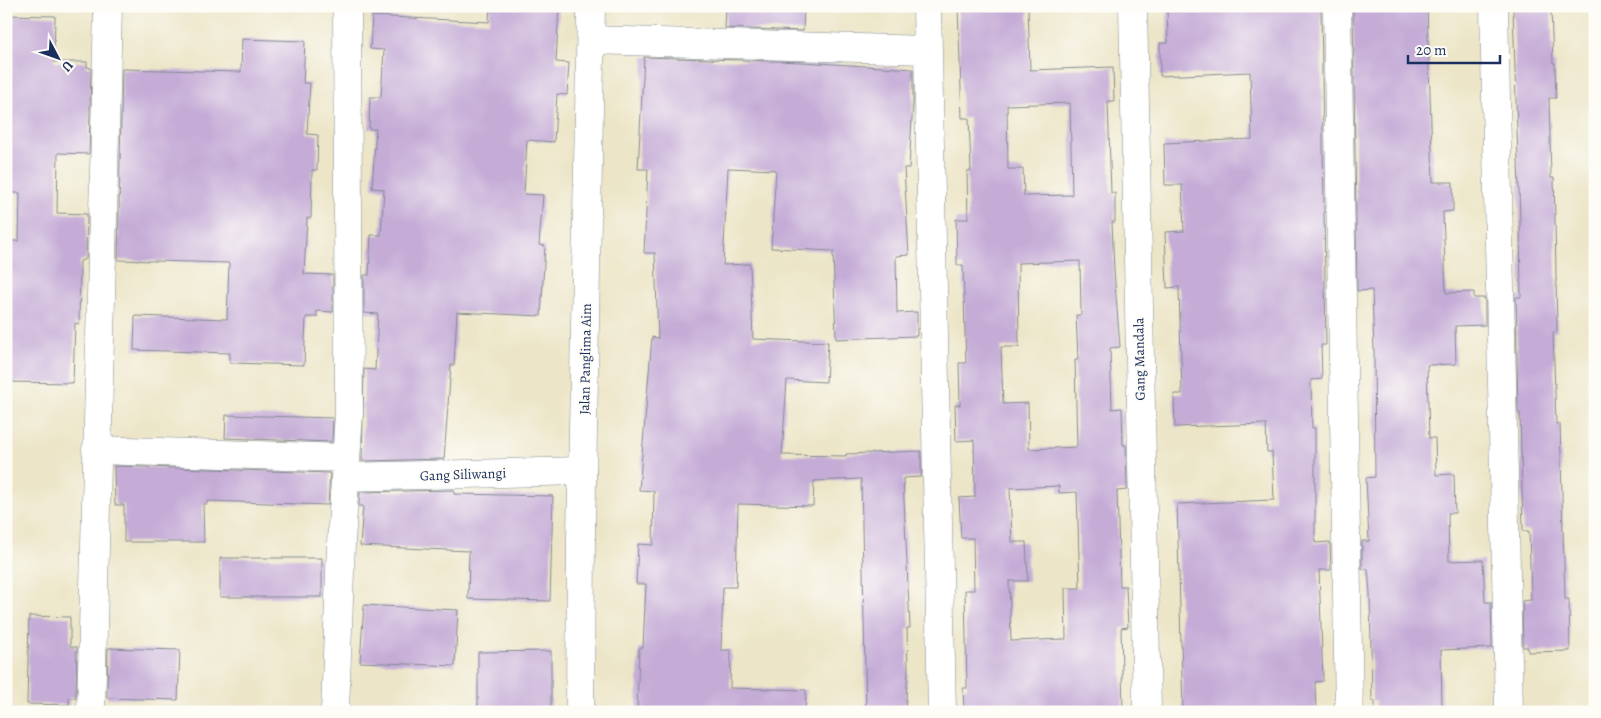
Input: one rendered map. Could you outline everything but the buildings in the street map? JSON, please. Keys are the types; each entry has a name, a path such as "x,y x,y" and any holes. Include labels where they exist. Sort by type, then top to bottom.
{"street":[{"path":"91,712 108,6"},
{"path":"335,712 349,413 348,6"},
{"name":"Jalan Panglima Aim","path":"580,712 582,471 591,6"},
{"path":"927,6 942,712"},
{"name":"Gang Mandala","path":"1133,6 1147,712"},
{"path":"1337,6 1349,712"},
{"path":"1494,6 1508,712"},
{"path":"591,40 927,50"},
{"name":"Gang Siliwangi","path":"96,450 345,468 582,471"}]}
